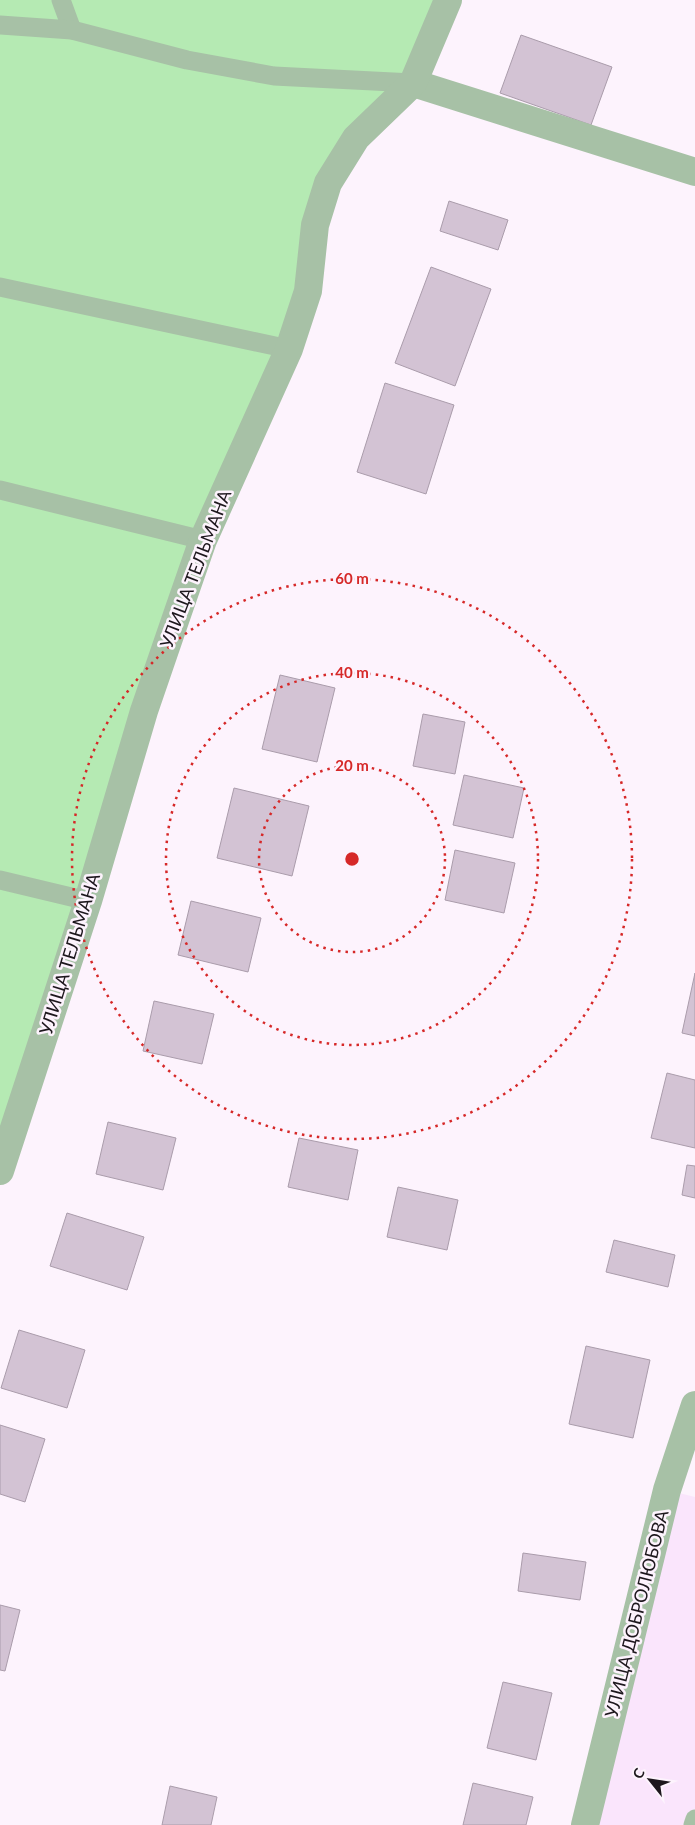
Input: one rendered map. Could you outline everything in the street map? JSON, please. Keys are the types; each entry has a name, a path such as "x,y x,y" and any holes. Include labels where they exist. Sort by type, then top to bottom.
{"street":[{"name":"УЛИЦА ТЕЛЬМАНА","path":"0,1171 88,901 144,711 203,540 289,349 308,291 315,225 328,183 356,138 413,83 448,0"},
{"path":"413,83 695,172"},
{"name":"УЛИЦА ДОБРОЛЮБОВА","path":"585,1825 668,1490 695,1404"}],"lane":[{"path":"61,0 72,30"},
{"path":"0,25 72,30 187,60 274,76 413,83"},
{"path":"0,286 289,349"},
{"path":"0,490 203,540"},
{"path":"0,880 88,901"},
{"path":"693,1825 695,1819"}],"shaded area":[{"path":"667,1490 695,1497 695,1825 585,1825"}],"green space":[{"path":"0,0 448,0 413,83 356,138 308,291 203,540 0,1143"}],"building":[{"path":"521,35 612,67 591,125 500,93"},
{"path":"449,201 508,220 498,250 440,231"},
{"path":"431,267 491,289 455,386 395,363"},
{"path":"385,383 454,405 426,494 357,472"},
{"path":"280,675 335,688 317,762 262,749"},
{"path":"423,714 465,722 455,774 413,766"},
{"path":"464,775 524,788 513,838 453,825"},
{"path":"234,788 309,806 292,876 217,858"},
{"path":"455,850 515,863 504,913 445,900"},
{"path":"191,901 261,918 248,972 178,955"},
{"path":"695,973 695,1036 682,1033"},
{"path":"154,1001 214,1014 202,1064 143,1051"},
{"path":"667,1073 695,1080 695,1148 651,1138"},
{"path":"108,1122 176,1138 163,1190 96,1174"},
{"path":"299,1138 358,1150 348,1200 288,1187"},
{"path":"687,1165 695,1166 695,1198 682,1195"},
{"path":"398,1187 458,1200 447,1250 387,1237"},
{"path":"67,1213 144,1237 127,1290 50,1266"},
{"path":"614,1240 675,1255 668,1287 606,1272"},
{"path":"19,1330 85,1350 67,1408 1,1388"},
{"path":"586,1346 650,1360 633,1438 569,1424"},
{"path":"0,1425 45,1439 25,1502 0,1494"},
{"path":"523,1553 586,1562 580,1600 518,1591"},
{"path":"0,1605 20,1610 5,1671 0,1670"},
{"path":"503,1682 552,1693 536,1760 487,1748"},
{"path":"473,1783 533,1797 526,1825 463,1825"},
{"path":"170,1786 217,1797 211,1825 162,1825"}]}
